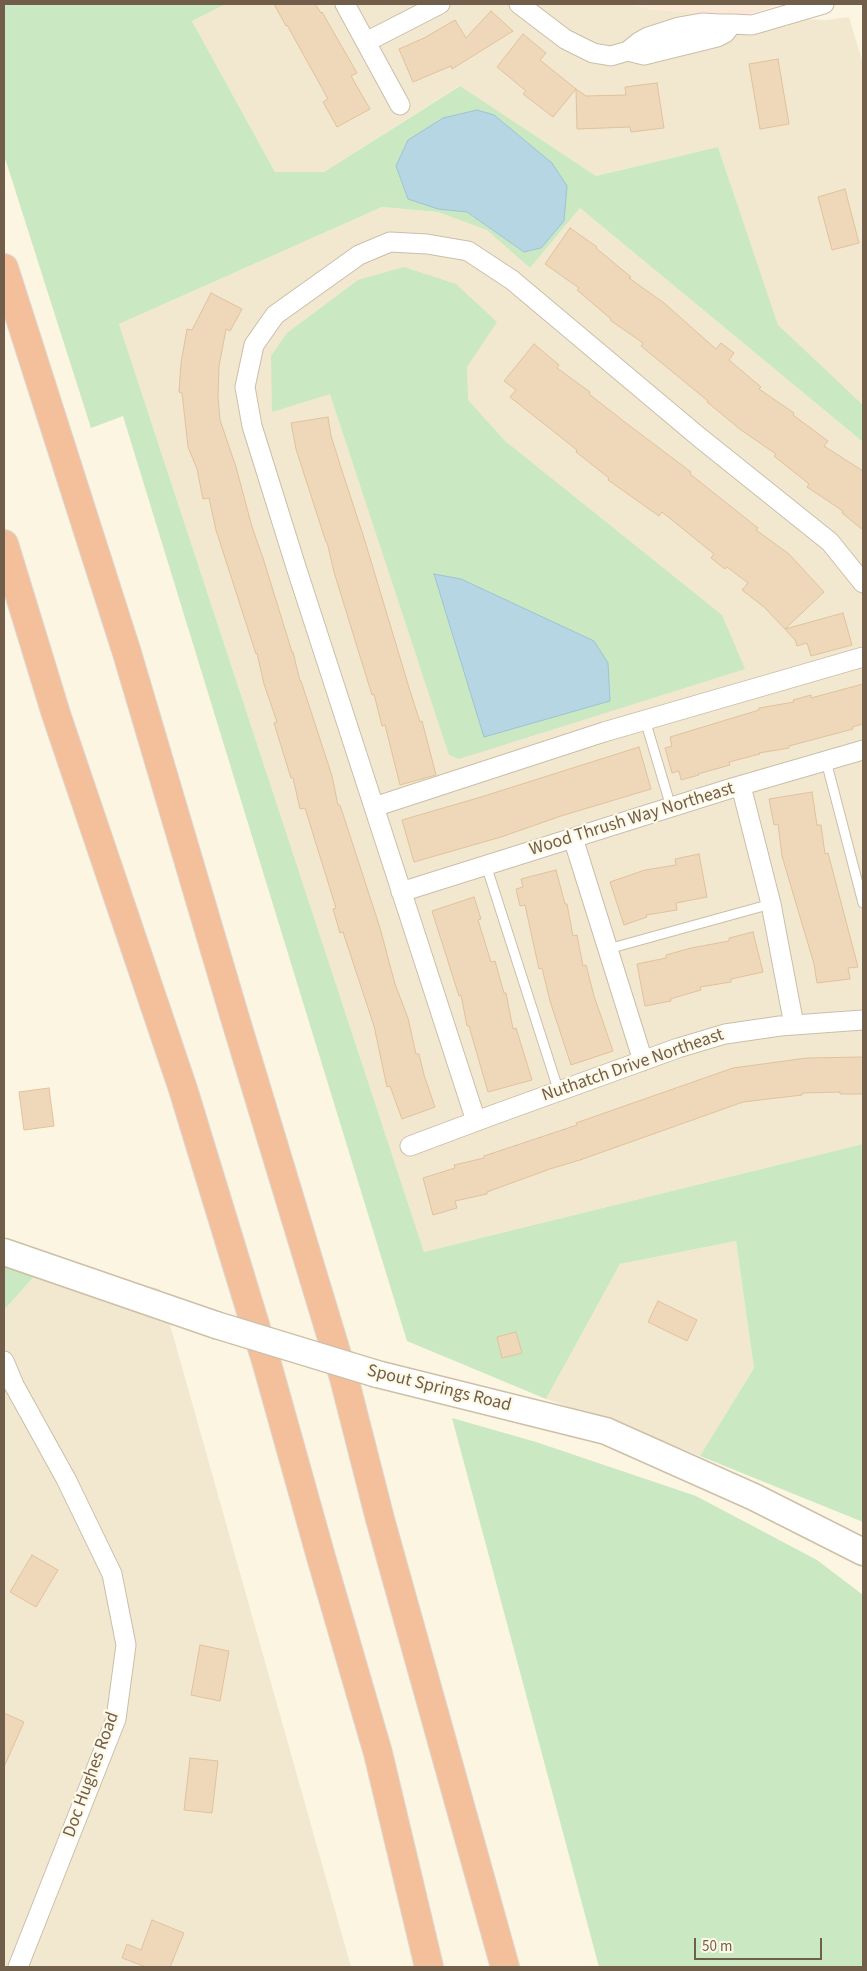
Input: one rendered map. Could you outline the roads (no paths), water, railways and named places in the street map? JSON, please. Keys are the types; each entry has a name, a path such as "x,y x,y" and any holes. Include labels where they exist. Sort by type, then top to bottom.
{"highway":[{"path":"4,268 127,653 344,1378 383,1528 505,1967"},
{"path":"4,544 56,714 183,1089 267,1364 378,1753 429,1967"}],"street":[{"path":"345,4 400,105"},
{"path":"366,42 440,4"},
{"path":"519,4 565,39 593,53 611,56 628,51 648,37 679,27 702,23 752,25 786,9 824,4"},
{"path":"476,1121 252,426 246,387 254,345 275,315 359,255 390,242 427,244 468,251 505,275 698,436 830,542 863,583"},
{"path":"374,807 645,720 863,657"},
{"name":"Wood Thrush Way Northeast","path":"401,892 671,807 863,750"},
{"path":"741,786 771,904 794,1025"},
{"path":"573,838 643,1061"},
{"name":"Nuthatch Drive Northeast","path":"410,1146 643,1061 725,1034 794,1025 863,1020"},
{"name":"Spout Springs Road","path":"4,1252 216,1325 377,1374 606,1431 754,1497 863,1552"},
{"name":"Doc Hughes Road","path":"4,1361 14,1385 66,1479 112,1574 126,1645 116,1719 18,1967"}],"lane":[{"path":"645,720 671,807"},
{"path":"826,761 863,904"},
{"path":"486,865 560,1092"},
{"path":"608,949 771,904"}],"water":[{"path":"477,110 494,115 552,163 567,186 564,221 541,248 524,252 467,212 438,209 408,199 396,166 408,140 443,118"},
{"path":"434,574 461,579 594,641 608,663 610,701 484,737"}]}
